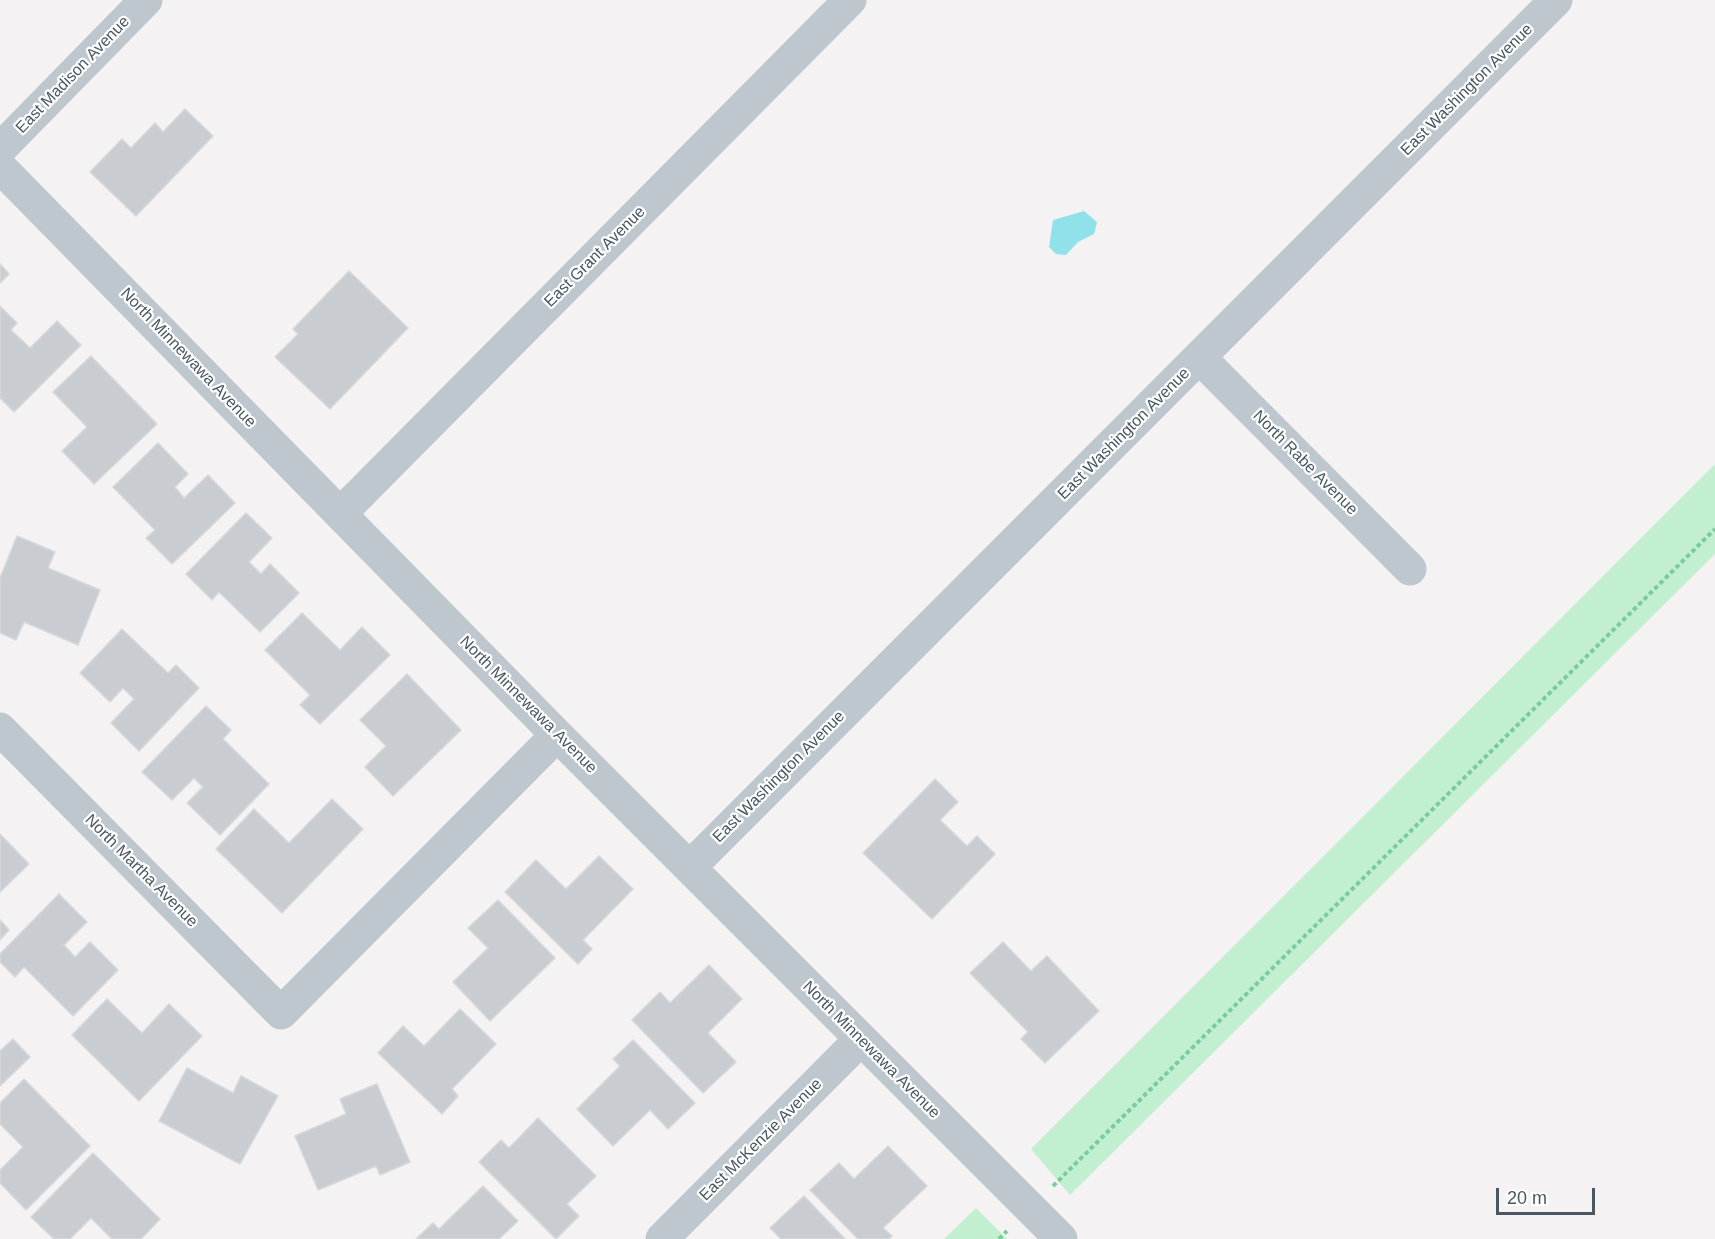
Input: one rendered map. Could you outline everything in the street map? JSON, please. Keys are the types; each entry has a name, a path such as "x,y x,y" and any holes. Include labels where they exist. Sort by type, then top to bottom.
{"street":[{"name":"East Madison Avenue","path":"0,149 146,0"},
{"name":"East Grant Avenue","path":"340,514 850,0"},
{"name":"East Washington Avenue","path":"690,867 1556,0"},
{"name":"North Minnewawa Avenue","path":"0,167 557,735 1061,1239"},
{"name":"North Rabe Avenue","path":"1200,358 1410,569"},
{"name":"North Martha Avenue","path":"0,729 282,1013 557,735"},
{"name":"East McKenzie Avenue","path":"662,1239 860,1040"}],"path":[{"path":"999,1239 1715,529"}],"green space":[{"path":"1715,464 1715,554 1070,1195 1031,1149"},
{"path":"976,1208 1007,1239 944,1239"}],"water":[{"path":"1084,211 1097,222 1094,234 1078,242 1066,255 1056,254 1049,247 1053,220"}],"building":[{"path":"185,109 213,136 136,216 90,172 122,139 131,148 155,123 163,132"},
{"path":"0,264 9,274 0,283"},
{"path":"349,271 408,328 330,409 275,357 298,334 293,329"},
{"path":"0,306 17,323 11,330 30,348 57,321 81,345 14,412 0,398"},
{"path":"91,356 157,424 94,484 62,451 87,427 53,392"},
{"path":"158,443 188,474 175,487 184,498 208,475 235,503 172,564 146,538 155,530 113,487"},
{"path":"246,513 272,538 249,562 261,574 270,564 299,593 260,632 219,592 212,600 186,574"},
{"path":"17,536 55,552 48,568 100,590 78,645 24,622 16,640 0,633 0,578"},
{"path":"302,613 340,650 362,627 390,655 320,724 300,705 310,695 265,650"},
{"path":"122,629 168,673 176,665 199,688 139,751 111,723 134,699 123,688 110,702 80,673"},
{"path":"407,674 461,730 393,796 365,767 386,746 360,720"},
{"path":"206,706 231,730 223,739 269,784 220,835 187,803 203,787 194,778 172,800 142,772"},
{"path":"935,779 958,802 940,820 967,846 977,836 995,854 932,919 863,853"},
{"path":"332,799 363,829 282,913 216,849 254,809 289,843"},
{"path":"0,834 29,864 0,892"},
{"path":"599,856 633,889 583,940 592,949 578,964 505,892 536,860 566,889"},
{"path":"59,894 87,922 64,945 75,957 90,942 118,970 73,1016 24,967 15,977 0,962 0,954"},
{"path":"498,900 555,958 490,1021 453,982 488,948 468,928"},
{"path":"0,920 9,930 0,940"},
{"path":"1003,942 1031,971 1047,956 1099,1011 1045,1063 1021,1039 1028,1032 970,973"},
{"path":"709,965 742,999 708,1033 736,1062 703,1093 632,1020 660,992 670,1003"},
{"path":"107,999 142,1033 169,1004 202,1036 139,1101 72,1035"},
{"path":"460,1009 496,1044 452,1089 458,1096 442,1114 378,1053 403,1026 424,1046"},
{"path":"13,1039 30,1057 0,1086 0,1051"},
{"path":"633,1040 695,1103 668,1129 650,1110 613,1146 577,1109 620,1066 613,1059"},
{"path":"187,1068 233,1093 241,1076 278,1096 240,1164 159,1121"},
{"path":"24,1079 90,1146 26,1210 0,1183 0,1170 23,1147 0,1124 0,1103"},
{"path":"377,1084 410,1162 380,1175 376,1166 318,1190 295,1136 346,1114 340,1099"},
{"path":"538,1118 596,1176 567,1204 579,1216 556,1239 479,1162 501,1140 509,1148"},
{"path":"888,1146 927,1186 883,1228 892,1236 889,1239 858,1239 810,1190 839,1163 854,1179"},
{"path":"93,1153 160,1219 141,1239 112,1239 91,1218 70,1239 54,1239 31,1217"},
{"path":"483,1186 518,1221 499,1239 416,1239 433,1223 439,1229"},
{"path":"804,1196 845,1239 781,1239 770,1228"}]}
